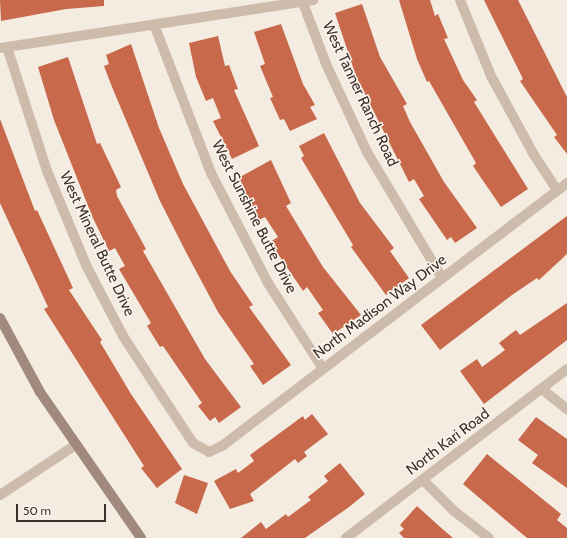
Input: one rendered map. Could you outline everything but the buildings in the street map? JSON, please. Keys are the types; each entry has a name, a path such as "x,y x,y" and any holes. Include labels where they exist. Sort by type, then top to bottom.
{"street":[{"path":"4,48 303,4 313,0"},
{"path":"460,0 491,76 534,155 557,190"},
{"name":"West Tanner Ranch Road","path":"303,4 326,64 367,152 442,278"},
{"name":"West Sunshine Butte Drive","path":"154,27 210,173 268,283 323,369"},
{"name":"West Mineral Butte Drive","path":"4,48 47,172 87,267 123,336 162,396 193,443 209,452"},
{"name":"North Madison Way Drive","path":"209,452 222,446 567,183"},
{"path":"0,318 40,392 74,446 141,538"},
{"name":"North Kari Road","path":"346,538 542,389 567,368"},
{"path":"542,389 567,409"},
{"path":"0,495 74,446"},
{"path":"423,480 454,511 489,538"}]}
